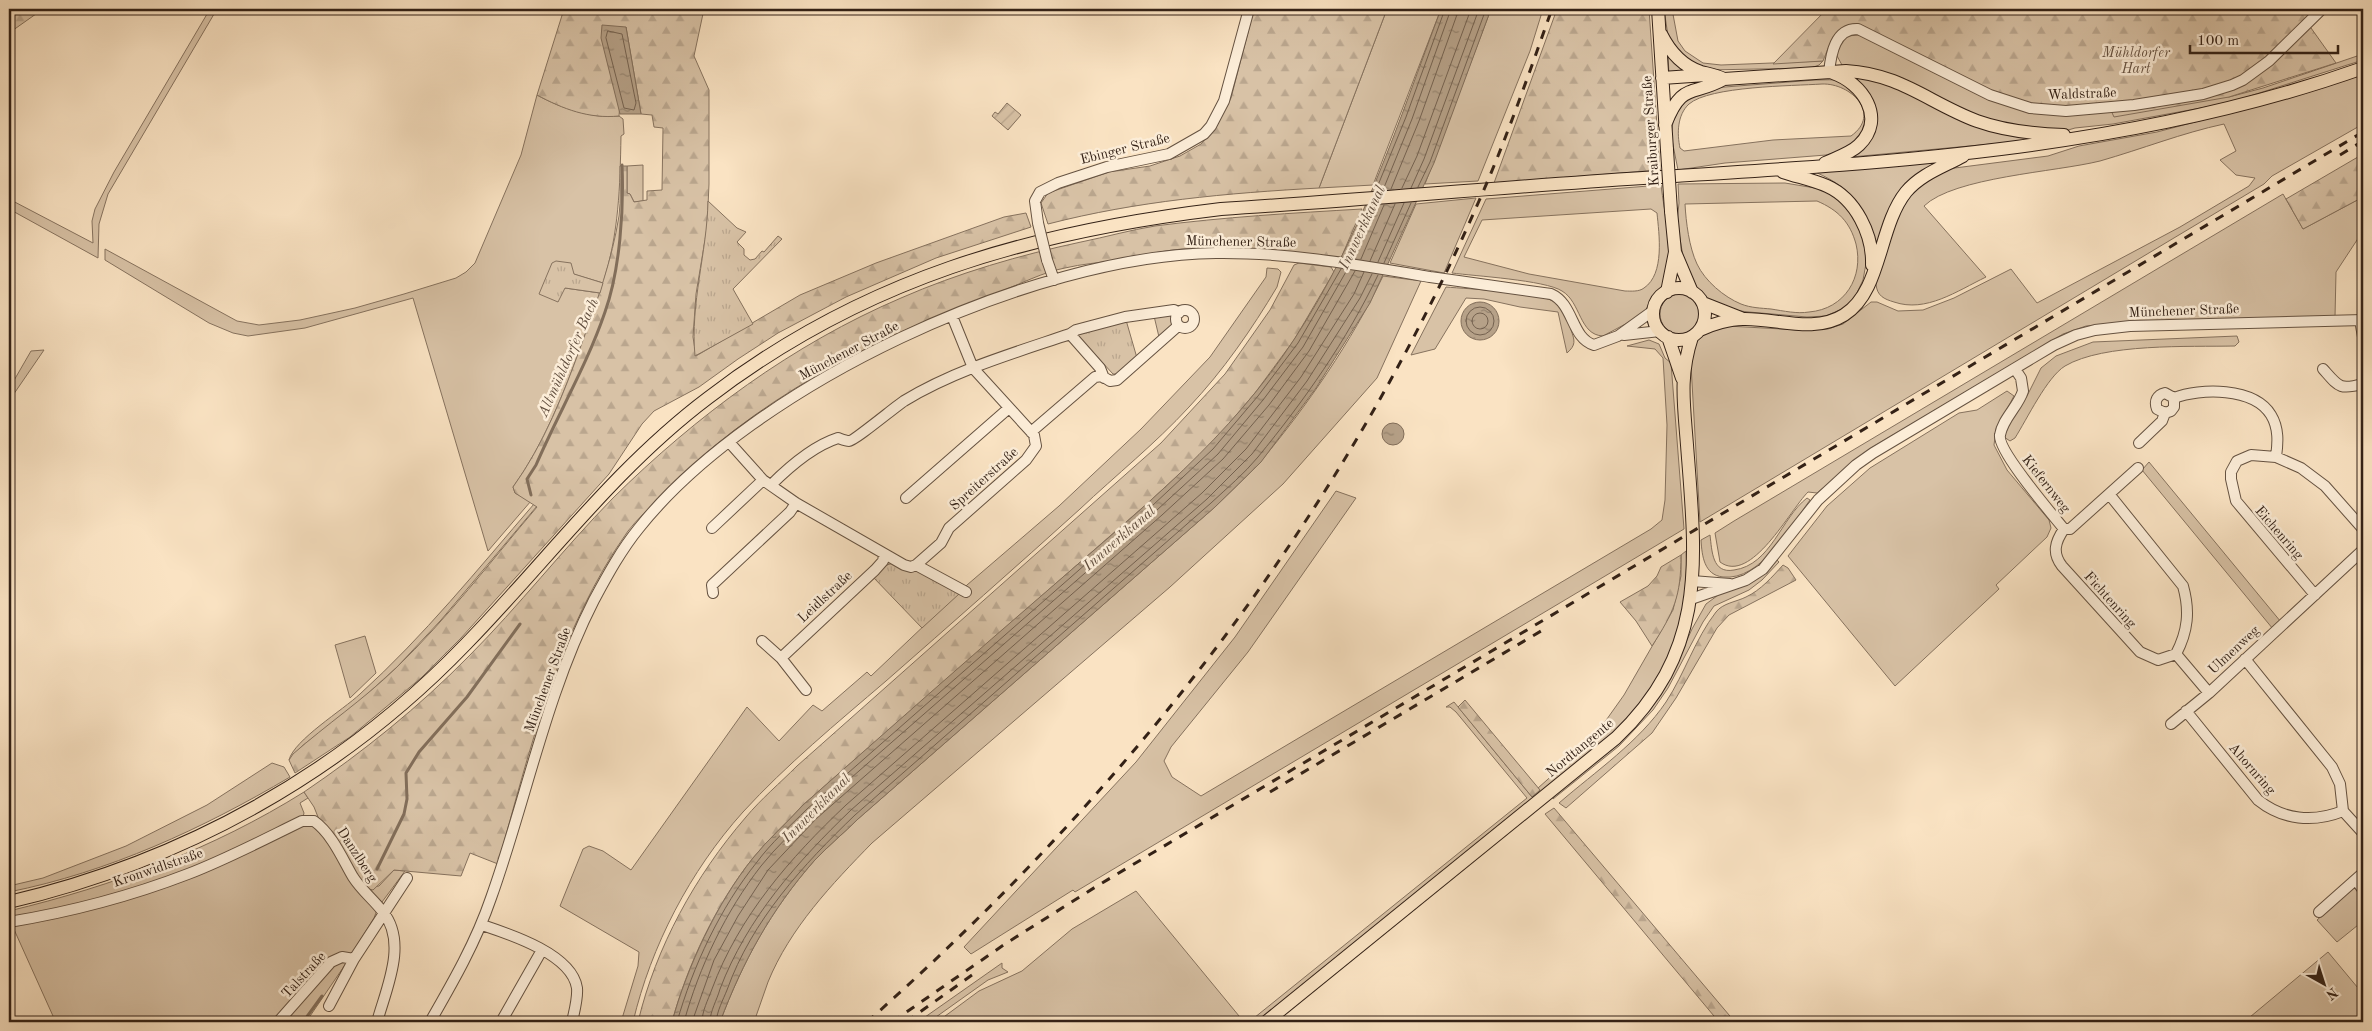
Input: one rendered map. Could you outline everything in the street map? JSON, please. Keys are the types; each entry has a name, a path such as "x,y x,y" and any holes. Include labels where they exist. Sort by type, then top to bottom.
{"main road":[{"name":"Kraiburger Straße","path":"1658,9 1675,252 1667,292"},
{"path":"1659,32 1666,44 1682,62 1701,72 1720,77"},
{"path":"9,902 92,879 180,846 235,820 315,772 367,734 435,675 467,644 600,496 677,422 748,369 794,338 844,310 902,284 961,263 1078,231 1151,217 1212,210 1336,202 1451,191 1778,170 1967,153 2084,138 2178,121 2230,109 2363,68"},
{"path":"1818,166 1859,145 1870,127 1871,118 1868,102 1859,89 1846,79 1829,72"},
{"path":"1662,84 1720,77 1862,72 1897,81 1958,112 1997,127 2036,134 2084,138"},
{"path":"1665,126 1676,102 1691,90 1716,84 1720,77"},
{"path":"1662,84 1691,90"},
{"path":"1741,318 1712,325 1680,340 1664,334 1654,321 1654,310 1658,299 1667,292 1680,288 1692,292 1703,303 1741,318 1814,324 1829,322 1844,315 1856,306 1865,294 1888,225 1906,193 1930,172 1967,153"},
{"path":"1778,170 1829,186 1848,201 1857,212 1868,234 1872,259 1871,275"},
{"name":"Kraiburger Straße","path":"1675,252 1692,292"},
{"path":"1696,333 1705,317 1703,303"},
{"name":"Nordtangente","path":"1682,378 1696,333"},
{"name":"Nordtangente","path":"1266,1022 1598,753 1629,726 1648,704 1666,677 1684,631 1691,599 1692,581 1690,489 1682,378 1664,334"}],"street":[{"name":"Ebinger Straße","path":"1054,280 1038,223 1034,200 1044,189 1107,167 1169,154 1204,134 1212,126 1224,101 1249,9"},
{"name":"Waldstraße","path":"1829,72 1830,60 1837,38 1850,29 1858,29 1972,86 2019,105 2060,111 2114,108 2203,94 2243,80 2277,55 2322,9"},
{"name":"Münchener Straße","path":"430,1022 482,924 561,677 596,597 623,551 645,521 690,475 729,442 816,384 899,340 952,316 1054,280 1093,270 1181,255 1246,254 1304,258 1552,294 1563,302 1586,342 1594,345 1618,336 1654,310"},
{"path":"712,528 767,483 784,473 814,450 838,438 849,441 855,439 880,418 930,386 973,368 1070,334 1076,330 1125,317 1174,310 1178,313 1187,310 1192,313 1193,325 1187,328 1178,326"},
{"path":"1178,313 1176,318 1178,326"},
{"path":"952,316 973,368 1031,432 1095,377 1098,376 1110,381 1117,380 1178,326"},
{"name":"Münchener Straße","path":"1691,599 1746,580 1763,569 1818,500 1856,465 2067,339 2095,330 2130,326 2362,320"},
{"path":"2362,320 2363,337"},
{"name":"Münchener Straße","path":"1618,336 1633,333 1664,334"},
{"path":"1070,334 1100,368 1104,378"},
{"name":"Kiefernweg","path":"2015,369 2021,378 2023,391 2005,420 1999,437 2000,443 2009,458 2064,529 2070,529 2138,468"},
{"path":"2323,369 2338,386 2346,388 2363,384"},
{"path":"2174,398 2187,393 2208,391 2228,392 2256,401 2270,414 2276,426 2278,443 2276,457"},
{"path":"2165,413 2157,409 2155,402 2157,397 2165,393 2174,398"},
{"path":"2139,443 2162,421 2165,413 2174,407 2174,398"},
{"path":"906,498 1009,408"},
{"name":"Spreiterstraße","path":"916,565 941,543 949,528 1031,454 1036,446 1031,432"},
{"path":"729,442 767,483 796,503 907,567 916,565 966,592"},
{"name":"Eichenring","path":"2315,595 2241,510 2232,490 2231,472 2237,461 2251,455 2276,457 2296,465 2315,478 2336,497 2363,529"},
{"path":"2109,494 2183,586 2188,622 2176,654 2209,693"},
{"path":"713,593 712,585 790,512 796,503"},
{"name":"Fichtenring","path":"2064,529 2056,542 2055,550 2058,561 2075,581 2140,652 2158,660 2176,654"},
{"path":"2315,595 2363,550"},
{"name":"Leidlstraße","path":"781,658 876,570 883,561 884,554"},
{"path":"1692,581 1730,584"},
{"name":"Ulmenweg","path":"2171,724 2209,693 2315,595"},
{"path":"762,641 781,658 806,690"},
{"path":"2245,659 2332,767 2340,784 2343,811 2363,833"},
{"name":"Ahornring","path":"2186,712 2258,800 2270,809 2282,815 2295,817 2312,817 2343,811"},
{"name":"Danzlberg","path":"310,820 322,828 361,889 383,912 392,930 395,946 378,1022"},
{"name":"Kronwidlstraße","path":"9,922 88,906 187,874 302,821 310,820"},
{"path":"2320,912 2360,877 2363,890"},
{"path":"329,1006 354,959 407,878"},
{"path":"482,924 526,941 563,965 573,977 577,992 572,1022"},
{"path":"501,1022 542,950"},
{"name":"Talstraße","path":"278,1022 331,962 342,957 354,959"}],"green space":[{"path":"9,9 43,9 9,33"},
{"path":"210,9 217,9 108,194 99,224 98,258 9,209 9,199 93,243 92,221 95,209 114,172"},
{"path":"564,9 704,9 694,56 709,90 709,184 707,228 696,294 693,337 696,356 800,295 876,263 1004,217 1026,213 1031,227 936,258 846,297 778,333 699,387 654,411 642,424 609,474 461,638 421,678 350,737 295,773 289,760 293,754 371,691 415,649 451,610 537,507 515,493 513,487 544,436 575,362 598,296 608,264 619,216 620,166 627,166 627,193 630,194 634,202 647,200 647,191 662,190 663,128 654,127 652,115 641,114 626,27 619,116 597,116 576,112 537,95"},
{"path":"1254,9 1387,9 1319,188 1183,199 1115,209 1048,224 1041,203 1048,193 1109,172 1150,166 1180,156 1201,144 1216,127 1231,98"},
{"path":"1387,9 1441,9 1373,185 1319,188"},
{"path":"1491,9 1543,9 1530,51 1478,181 1425,184"},
{"path":"1557,9 1649,9 1660,170 1494,183"},
{"path":"1664,9 1672,9 1678,41 1685,51 1703,63 1721,65 1823,61 1811,68 1707,70 1685,61 1668,36"},
{"name":"Mühldorfer Hart","path":"1827,9 2319,9 2306,21 2336,63 2229,97 2114,117 2108,104 2079,108 2032,104 2001,96 1855,24 1848,25 1838,32 1831,42 1823,61 1773,64"},
{"path":"1859,35 2229,97 2263,88 2363,54 2363,60 2228,103 2113,124 2075,128 2034,140 1851,157 1874,124 1836,54 1837,46 1847,36"},
{"path":"1668,55 1688,72 1669,74"},
{"path":"2363,73 2363,124 2272,176 2264,184 1700,522 1691,365 1695,343 1707,332 1727,326 1800,330 1828,329 1843,324 1871,302 1877,302 1898,311 1923,310 1954,298 2011,269 2037,303 2180,227 2249,186 2255,178 2236,175 2220,160 2236,151 2224,124 2100,161 2007,177 1958,188 1938,196 1924,206 1986,277 1941,299 1918,305 1906,305 1887,300 1879,294 1876,284 1887,237 1909,193 1947,169 2048,156 2079,146 2157,132 2309,92"},
{"path":"1815,80 1843,81 1855,91 1864,106 1866,115 1865,131 1854,143 1826,155 1725,163 1678,170 1671,135 1673,122 1683,101 1712,88","holes":["1833,85 1852,94 1859,101 1863,110 1864,118 1860,127 1851,136 1773,140 1684,151 1680,148 1678,137 1680,119 1685,108 1700,98 1732,90 1772,86"]},
{"path":"537,95 577,112 598,116 619,116 623,119 624,134 621,136 618,210 603,283 573,274 565,288 600,293 573,368 552,418 528,465 513,487 515,493 531,501 488,551 413,298 305,328 248,336 233,333 209,323 105,260 105,249 237,321 259,325 300,320 355,308 456,278 475,263 521,155"},
{"path":"1007,103 1021,115 1008,130 992,116 995,112 998,114"},
{"path":"2363,154 2363,197 2303,229 2286,199"},
{"path":"1939,162 1926,169 1875,255 1869,227 1858,204 1841,186 1815,172"},
{"path":"643,165 643,201 634,202 630,194 627,193 627,166"},
{"path":"1785,183 1821,189 1839,199 1860,225 1867,258 1863,280 1854,299 1842,309 1826,316 1807,317 1732,310 1711,302 1696,286 1683,256 1677,222 1678,184","holes":["1817,201 1831,208 1847,223 1856,244 1858,256 1857,268 1849,289 1833,305 1822,310 1800,313 1756,308 1728,297 1716,288 1700,270 1690,242 1685,204"]},
{"path":"1661,185 1669,248 1667,281 1654,297 1646,313 1603,336 1589,330 1568,296 1553,287 1526,281 1452,273 1486,199","holes":["1651,209 1657,213 1658,264 1651,282 1637,291 1625,291 1529,274 1464,257 1482,220"]},
{"path":"2283,194 2303,229 2363,197 2363,236 2359,237 2336,272 2335,317 2100,325 2086,326 2063,334 1871,448 1817,493 1808,492 1757,555 1744,563 1732,566 1720,562 1715,533"},
{"path":"1476,198 1444,273 1390,263 1416,204"},
{"path":"708,201 737,228 746,232 737,242 744,249 744,255 750,260 755,259 762,251 764,252 778,236 782,239 733,289 753,324 695,356 695,317"},
{"path":"1362,209 1341,258 1255,249 1191,248 1057,270 1040,275 907,329 817,375 775,401 734,430 696,462 628,531 604,569 583,609 565,650 535,734 498,864 470,853 461,876 394,870 373,890 364,888 320,822 314,807 304,792 390,728 450,675 506,617 613,498 678,439 748,384 822,337 861,316 945,281 1012,259 1058,247 1155,226 1233,218"},
{"path":"556,261 571,263 574,274 603,283 600,293 565,288 558,302 539,294 552,263"},
{"path":"1299,263 1331,267 1334,272 1294,340 1255,393 1210,446 1150,501 803,805 759,851 727,895 694,958 672,1022 638,1022 655,967 680,914 710,863 752,810 797,766 1161,443 1225,374 1270,310 1294,265"},
{"path":"1267,268 1278,269 1281,272 1277,287 1225,364 1176,421 1008,574 812,745 743,812 706,859 675,911 650,965 633,1022 621,1022 638,966 639,952 560,906 583,849 589,846 603,851 631,870 747,707 779,741 813,705 822,711 867,672 871,676 967,585 1059,506 1141,429 1210,357 1266,277"},
{"path":"1383,276 1421,281 1377,378 1283,484 1170,587 872,843 827,891 788,943 768,982 754,1022 720,1022 738,978 759,937 784,898 814,861 858,819 1215,507 1250,473 1295,418 1328,372 1357,325"},
{"path":"1446,287 1487,290 1549,299 1560,305 1564,311 1573,337 1574,343 1572,348 1567,353 1558,312 1520,307 1484,299 1466,298 1435,349 1411,355"},
{"path":"1680,294 1694,300 1700,314 1694,328 1680,334 1666,328 1660,314 1666,300"},
{"path":"1171,315 1172,325 1159,337 1154,316"},
{"path":"1126,320 1137,358 1118,374 1113,374 1077,335"},
{"path":"2237,336 2239,342 2235,346 2124,350 2102,353 2065,366 2051,379 2015,438 2010,441 2004,437 2012,418 2027,396 2041,368 2056,356 2093,342"},
{"path":"1649,340 1659,344 1665,358 1671,363 1684,529 1075,892 1073,890 971,954 964,947 1136,762 1235,637 1336,491 1356,498 1248,652 1171,747 1164,761 1172,777 1201,796 1651,529 1662,520 1665,500 1667,425 1663,358 1655,349 1627,346"},
{"path":"44,350 9,401 9,389 31,351"},
{"path":"2007,391 2014,396 1996,429 1994,445 2007,470 2049,520 2051,528 2047,537 1996,585 1999,589 1895,686 1788,556 1827,506 1870,468 1959,413 1977,410"},
{"path":"2149,462 2281,622 2273,629 2142,470"},
{"path":"1807,498 1810,500 1784,537 1762,562 1737,576 1723,577 1712,573 1708,569 1703,558 1701,540 1710,535 1714,560 1721,568 1734,570 1747,566 1767,550 1790,517"},
{"path":"534,504 537,506 441,620 397,667 353,707 302,746 289,760 293,752 309,735 384,672 450,602"},
{"path":"1686,551 1683,605 1668,657 1651,690 1619,728 1258,1022 1249,1022 1527,798 1456,712 1450,707 1446,707 1454,702 1532,797 1540,790 1538,788 1592,740 1624,695 1673,610 1681,576 1681,555"},
{"path":"1681,555 1680,582 1675,603 1652,646 1636,621 1620,602 1648,586 1657,576 1661,567"},
{"path":"1777,560 1779,562 1762,580 1749,590 1714,606 1703,622 1668,688 1653,710 1619,746 1553,799 1653,704 1666,686 1692,629 1706,604 1721,593 1766,572"},
{"path":"893,563 916,569 959,594 922,628 873,577 887,565"},
{"path":"1783,565 1788,568 1796,580 1729,615 1717,628 1676,698 1652,733 1566,808 1559,803 1616,756 1655,717 1673,691 1702,633 1716,612 1726,605 1757,591"},
{"path":"365,636 376,673 350,698 335,645"},
{"path":"1465,700 1540,790 1532,797 1458,707"},
{"path":"272,763 284,767 290,777 189,831 119,861 83,873 9,892 9,886 43,878 126,846 207,805"},
{"path":"304,792 308,798 300,803 304,813 303,817 213,861 92,903 9,919 9,911 86,890 161,864 234,831"},
{"path":"1554,808 1735,1022 1719,1022 1545,814"},
{"path":"304,823 317,827 377,910 351,955 343,954 274,1022 45,1022 53,1016 12,925 96,907"},
{"path":"394,870 405,871 382,902 364,888 379,886"},
{"path":"2355,887 2363,896 2363,921 2337,942 2317,920"},
{"path":"1136,891 1244,1022 937,1022 979,991 1022,971 1072,929"},
{"path":"2328,952 2363,994 2363,1022 2244,1022"},
{"path":"334,962 347,962 306,1022 282,1022"},
{"path":"1002,963 1002,968 1008,972 988,980 929,1022 918,1022"}],"water":[{"name":"Innwerkkanal","path":"1441,9 1491,9 1434,163 1370,303 1316,388 1261,462 1215,507 819,855 784,898 759,937 738,978 720,1022 672,1022 686,980 705,936 727,895 765,844 803,805 1184,470 1243,407 1270,374 1295,338 1340,260 1394,136"},
{"path":"602,25 626,27 641,114 620,114 601,38"},
{"path":"1480,302 1494,307 1499,321 1494,335 1480,340 1466,335 1461,321 1466,307"},
{"path":"1393,423 1401,426 1404,434 1401,442 1393,445 1385,442 1382,434 1385,426"}],"waterway":[{"name":"Altmühldorfer Bach","path":"531,495 527,479 536,465 581,370 598,332 610,295 620,239 622,165"},
{"name":"Altmühldorfer Bach","path":"377,869 404,814 407,799 406,773 419,752 467,697 520,624"},
{"name":"Altmühldorfer Bach","path":"303,1022 322,996"}],"railway":[{"path":"867,1022 962,934 1053,841 1138,745 1218,645 1293,540 1361,432 1423,319 1479,201 1499,153 1552,9"},
{"path":"892,1022 1005,944 1097,886 2363,132"},
{"path":"2340,155 2363,141"},
{"path":"1270,792 1541,631"},
{"path":"906,1022 972,975"}]}
